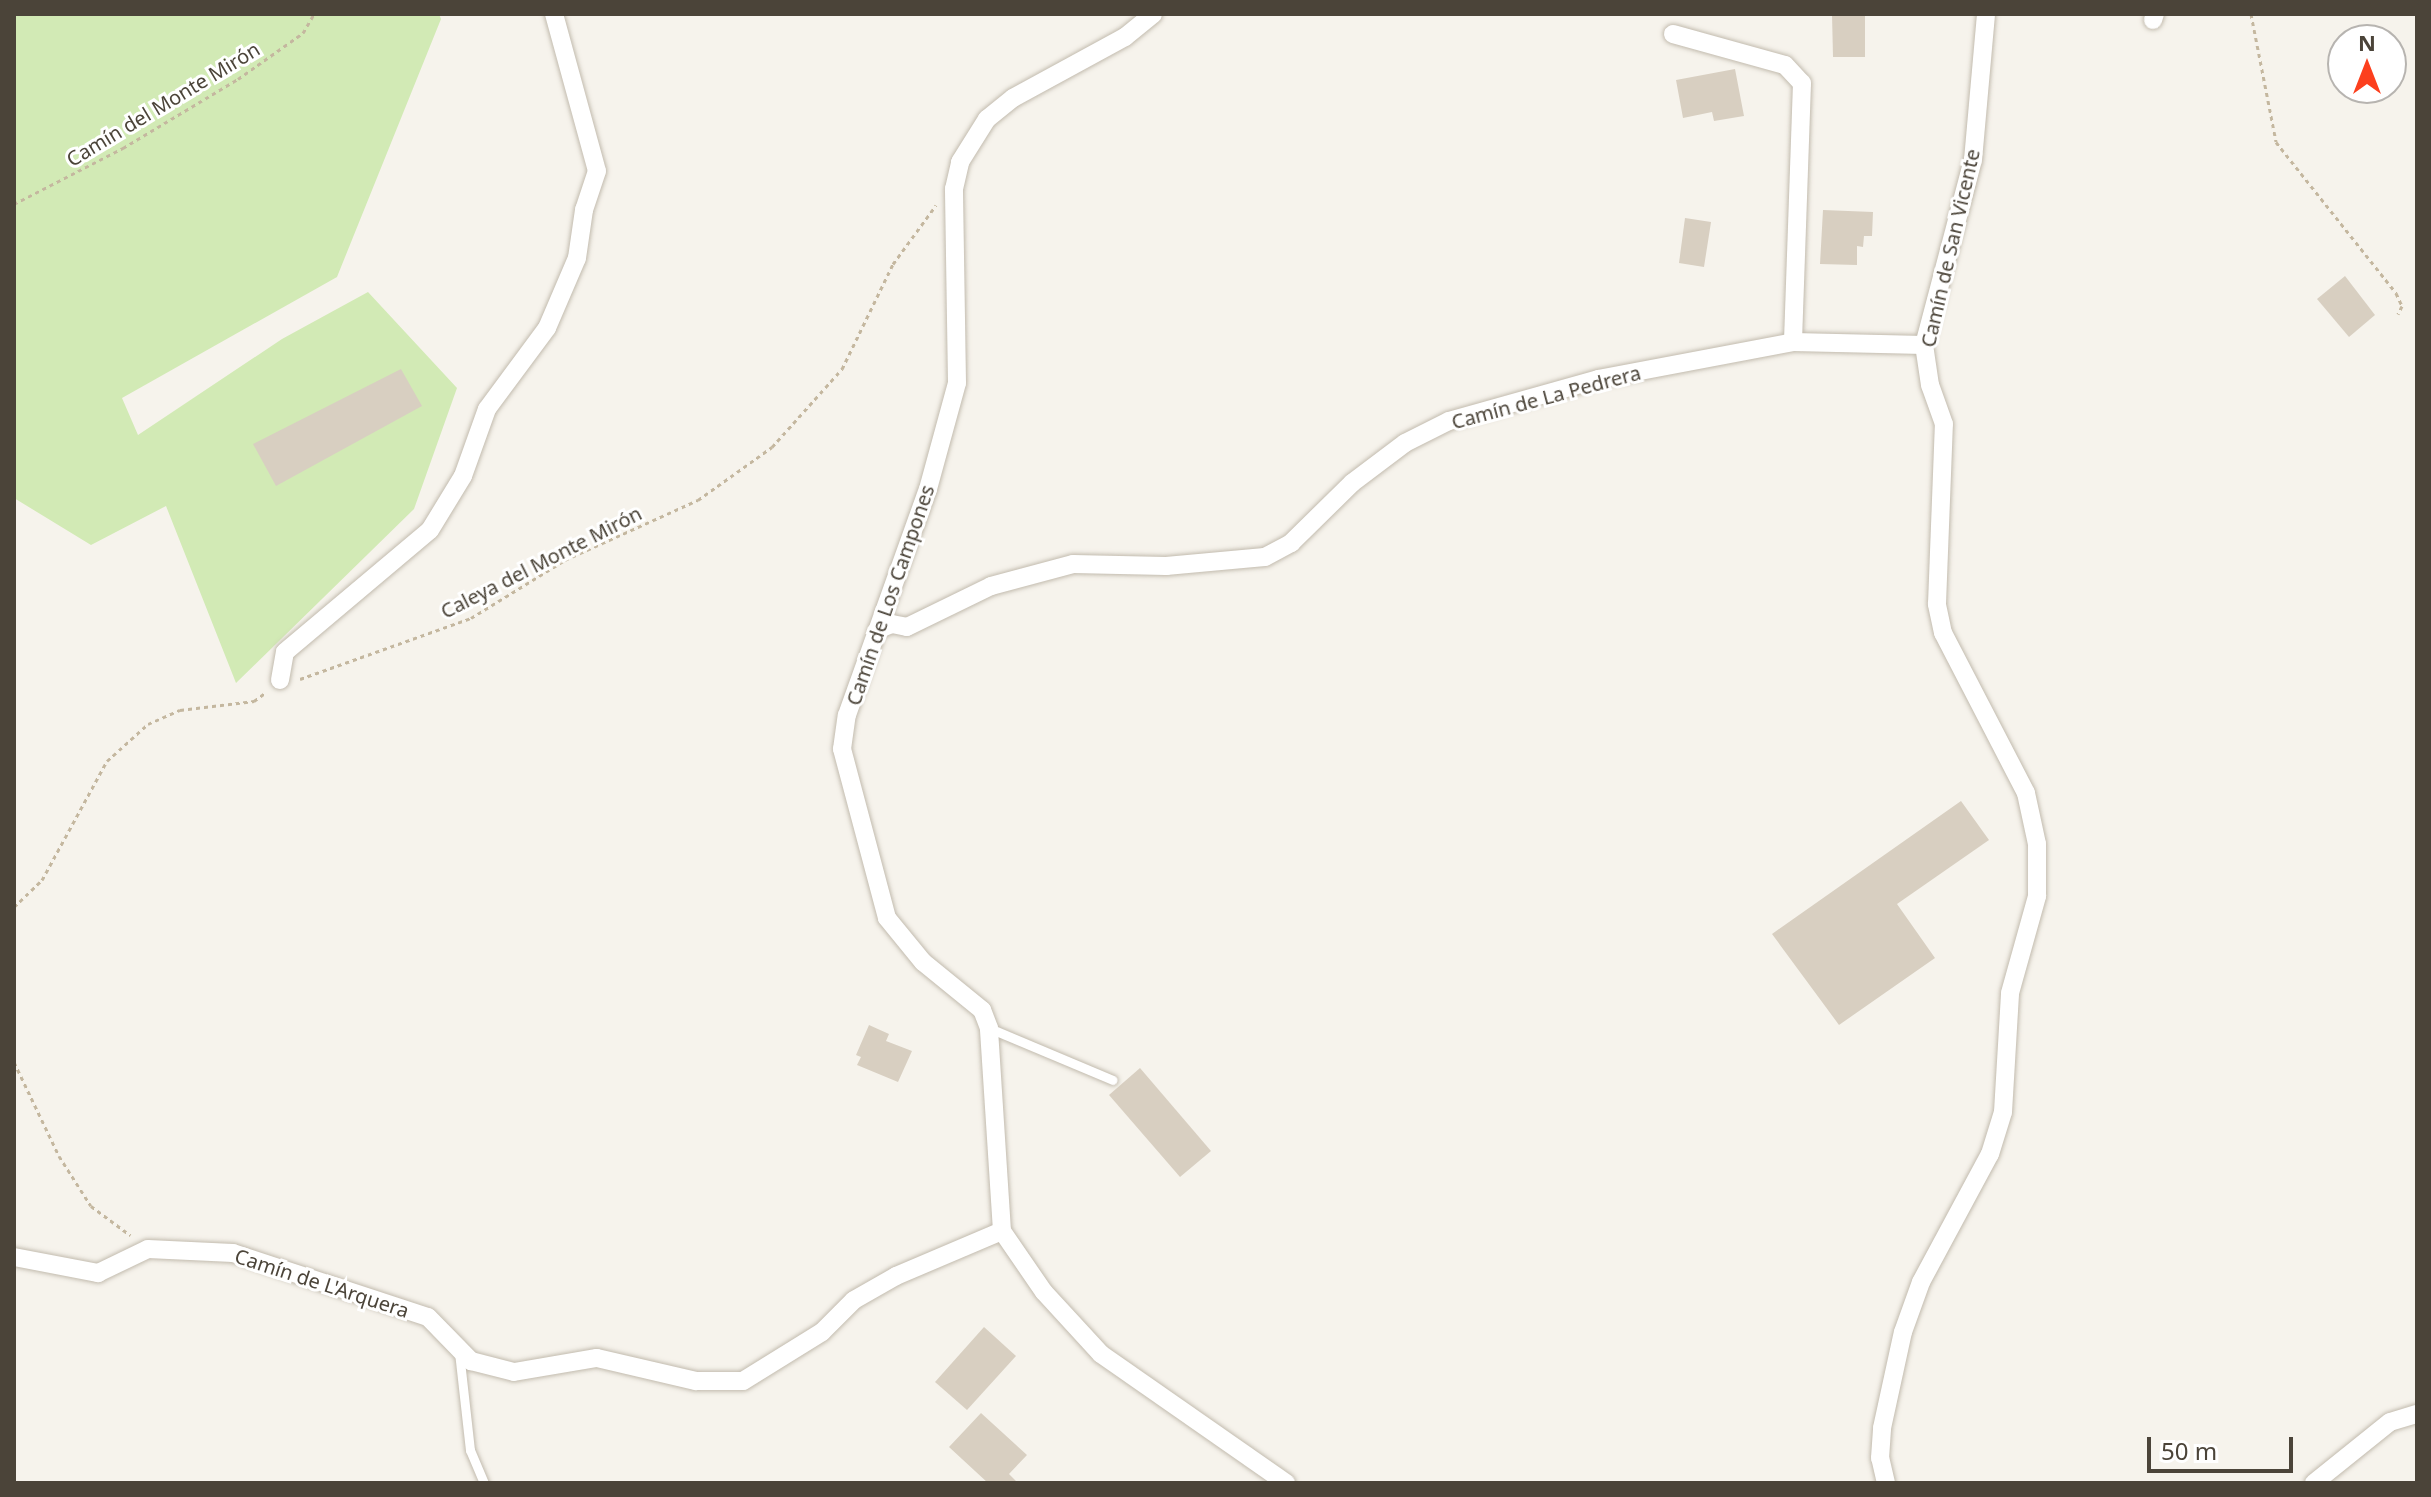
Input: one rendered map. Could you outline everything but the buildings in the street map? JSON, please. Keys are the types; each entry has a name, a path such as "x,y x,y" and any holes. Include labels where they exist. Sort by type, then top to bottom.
{"street":[{"path":"280,680 285,652 430,530 463,476 487,409 547,328 577,258 584,210 597,171 554,14"},
{"name":"Camín de Los Campones","path":"989,1028 982,1010 923,962 887,918 842,749 847,715 928,489 957,383 954,189 960,162 987,119 1013,98 1125,37 1153,14"},
{"name":"Camín de San Vicente","path":"1886,1483 1880,1458 1882,1428 1903,1332 1921,1282 1990,1154 2003,1112 2010,993 2037,896 2037,844 2026,793 1943,633 1937,604 1944,424 1930,385 1924,345 1973,160 1986,14"},
{"path":"1673,34 1785,65 1802,83 1793,342"},
{"name":"Camín de La Pedrera","path":"877,630 892,624 907,627 991,586 1073,564 1166,566 1265,557 1291,543 1362,475 1405,443 1449,421 1598,379 1793,342 1924,345"},
{"path":"989,1028 1002,1231 1044,1292 1101,1354 1286,1483"},
{"name":"Camín de L'Arquera","path":"148,1249 248,1258 428,1317 471,1361 514,1372 597,1358 696,1381 743,1381 822,1332 854,1300 896,1276 1002,1231"},
{"path":"14,1257 98,1273 148,1249"},
{"path":"2314,1483 2390,1422 2417,1414"}],"lane":[{"path":"989,1028 1113,1080"},
{"path":"459,1349 470,1450 484,1483"}],"path":[{"name":"Camín del Monte Mirón","path":"14,204 123,148 238,79 303,33 314,14"},
{"path":"2251,14 2276,142 2396,293 2402,306 2398,314"},
{"name":"Caleya del Monte Mirón","path":"280,680 301,679 471,618 565,560 698,500 772,447 842,369 893,264 954,189"},
{"path":"14,907 42,880 107,761 148,724 180,710 254,701 280,680"},
{"path":"14,1062 59,1156 91,1206 148,1249"}],"green space":[{"path":"14,14 439,14 441,19 337,277 122,398 138,435 282,339 368,292 457,388 414,509 236,683 166,506 91,545 14,498"}]}
